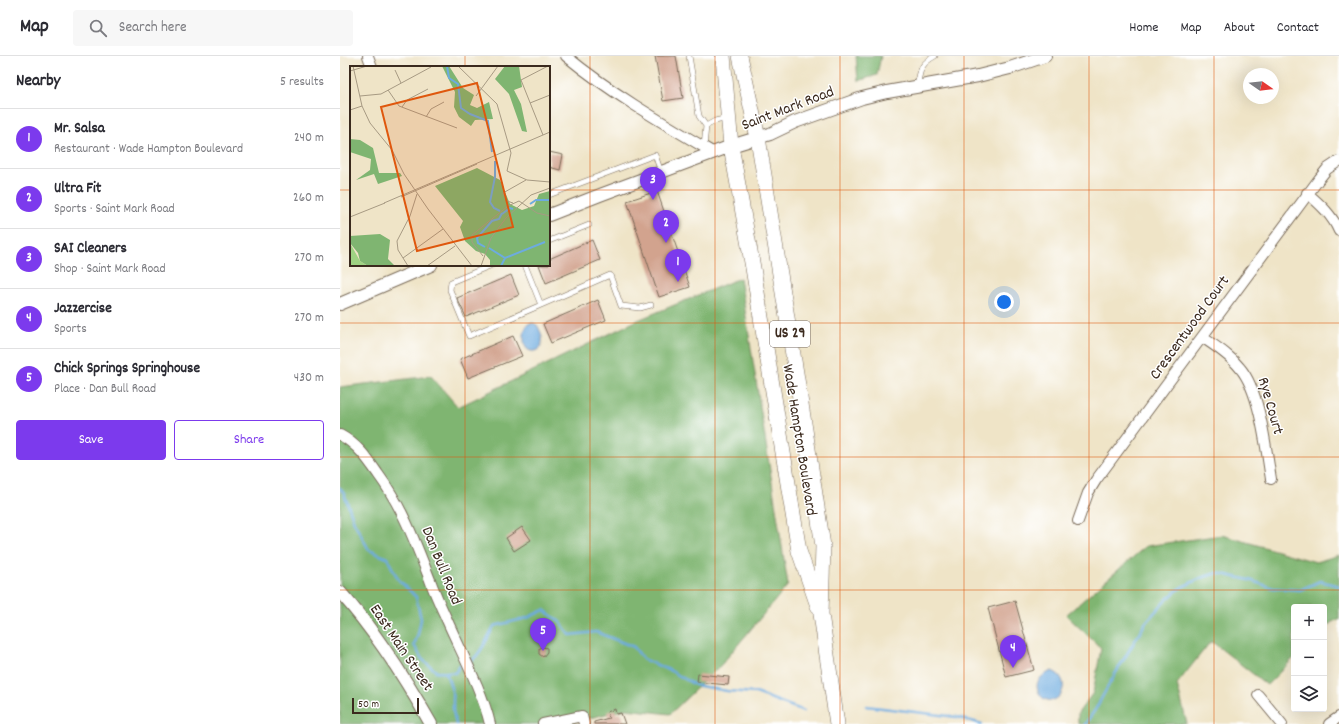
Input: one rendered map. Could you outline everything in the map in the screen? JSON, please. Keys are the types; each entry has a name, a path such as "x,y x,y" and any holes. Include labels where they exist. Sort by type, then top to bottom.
{"main road":[{"name":"Wade Hampton Boulevard","path":"723,56 731,146 776,409 798,551 821,614"},
{"name":"Wade Hampton Boulevard","path":"740,56 758,138 823,546 821,614 837,724"},
{"path":"776,409 801,404"}],"street":[{"path":"368,56 372,66"},
{"path":"566,56 599,81 709,150"},
{"name":"Saint Mark Road","path":"550,215 661,172 709,150 731,146 758,138 795,122 862,98 978,76 1010,68 1045,56"},
{"name":"Crescentwood Court","path":"1078,521 1088,493 1096,480 1307,193 1327,169 1339,161"},
{"path":"1307,193 1322,205 1329,213 1339,231"},
{"path":"340,304 429,266"},
{"name":"Rye Court","path":"1202,336 1234,361 1247,378 1258,408 1272,479"},
{"name":"Dan Bull Road","path":"340,435 354,444 369,460 400,508 466,662 490,724"},
{"name":"East Main Street","path":"340,592 368,625 411,688 431,724"},
{"path":"1258,695 1282,724"},
{"path":"543,724 582,716 584,724"},
{"path":"1329,724 1339,718"}],"lane":[{"path":"689,56 699,116 706,126 709,150"},
{"path":"916,87 921,67 925,62 935,56"},
{"path":"706,126 714,121 729,118"},
{"path":"550,195 655,155 661,172"},
{"path":"550,241 589,224"},
{"path":"490,266 451,282 450,290 469,336 610,275 621,306 640,308 651,305"},
{"path":"525,266 541,305"}],"green space":[{"path":"856,56 881,56 877,75 858,81"},
{"path":"740,278 788,585 721,665 670,714 626,709 566,724 340,724 340,387 431,376 458,407 638,320"},
{"path":"1222,535 1316,562 1339,555 1339,619 1327,626 1327,604 1291,604 1291,661 1267,685 1211,641 1177,684 1187,724 1078,724 1078,713 1093,693 1101,648 1066,615 1146,546"}],"water":[{"path":"533,323 537,325 541,334 542,342 537,350 533,351 528,350 525,346 524,332 528,324"},
{"path":"1052,671 1059,675 1063,686 1062,692 1055,700 1049,700 1041,696 1038,691 1037,684 1040,678"}],"building":[{"path":"655,56 676,56 683,98 663,101"},
{"path":"550,152 563,155 560,170 550,167"},
{"path":"657,191 690,287 659,297 627,201"},
{"path":"592,240 600,260 546,283 539,266 550,266 550,259"},
{"path":"511,275 519,295 466,317 457,298"},
{"path":"598,300 606,320 551,343 543,324"},
{"path":"513,336 522,356 468,378 460,359"},
{"path":"522,527 531,540 514,551 506,538"},
{"path":"1015,601 1034,670 1006,677 988,608"},
{"path":"542,647 547,648 547,652 543,657 539,654 539,649"},
{"path":"698,674 729,677 728,685 697,682"},
{"path":"615,709 616,714 621,713 625,724 594,724 594,722 609,718 607,712"}],"waterway":[{"path":"340,488 344,493 354,522 369,550 387,558 398,579 416,597 421,619 414,645 422,659 437,672 455,673 460,665 465,663"},
{"path":"1085,724 1095,710 1146,622 1166,600 1180,588 1201,578 1217,573 1249,580 1273,588 1300,590 1320,581 1339,586"},
{"path":"470,661 477,656 494,626 527,618 544,610 560,622 570,635 596,632 634,647 643,659 671,671 695,685 727,691 756,693 804,711"},
{"path":"446,672 453,694 453,711 456,724"},
{"path":"866,706 957,717 982,724"}],"place":[{"name":"SAI Cleaners","path":"653,200"},
{"name":"Ultra Fit","path":"666,243"},
{"name":"Mr. Salsa","path":"678,282"},
{"name":"Chick Springs Springhouse","path":"543,651"},
{"name":"Jazzercise","path":"1013,668"}]}
